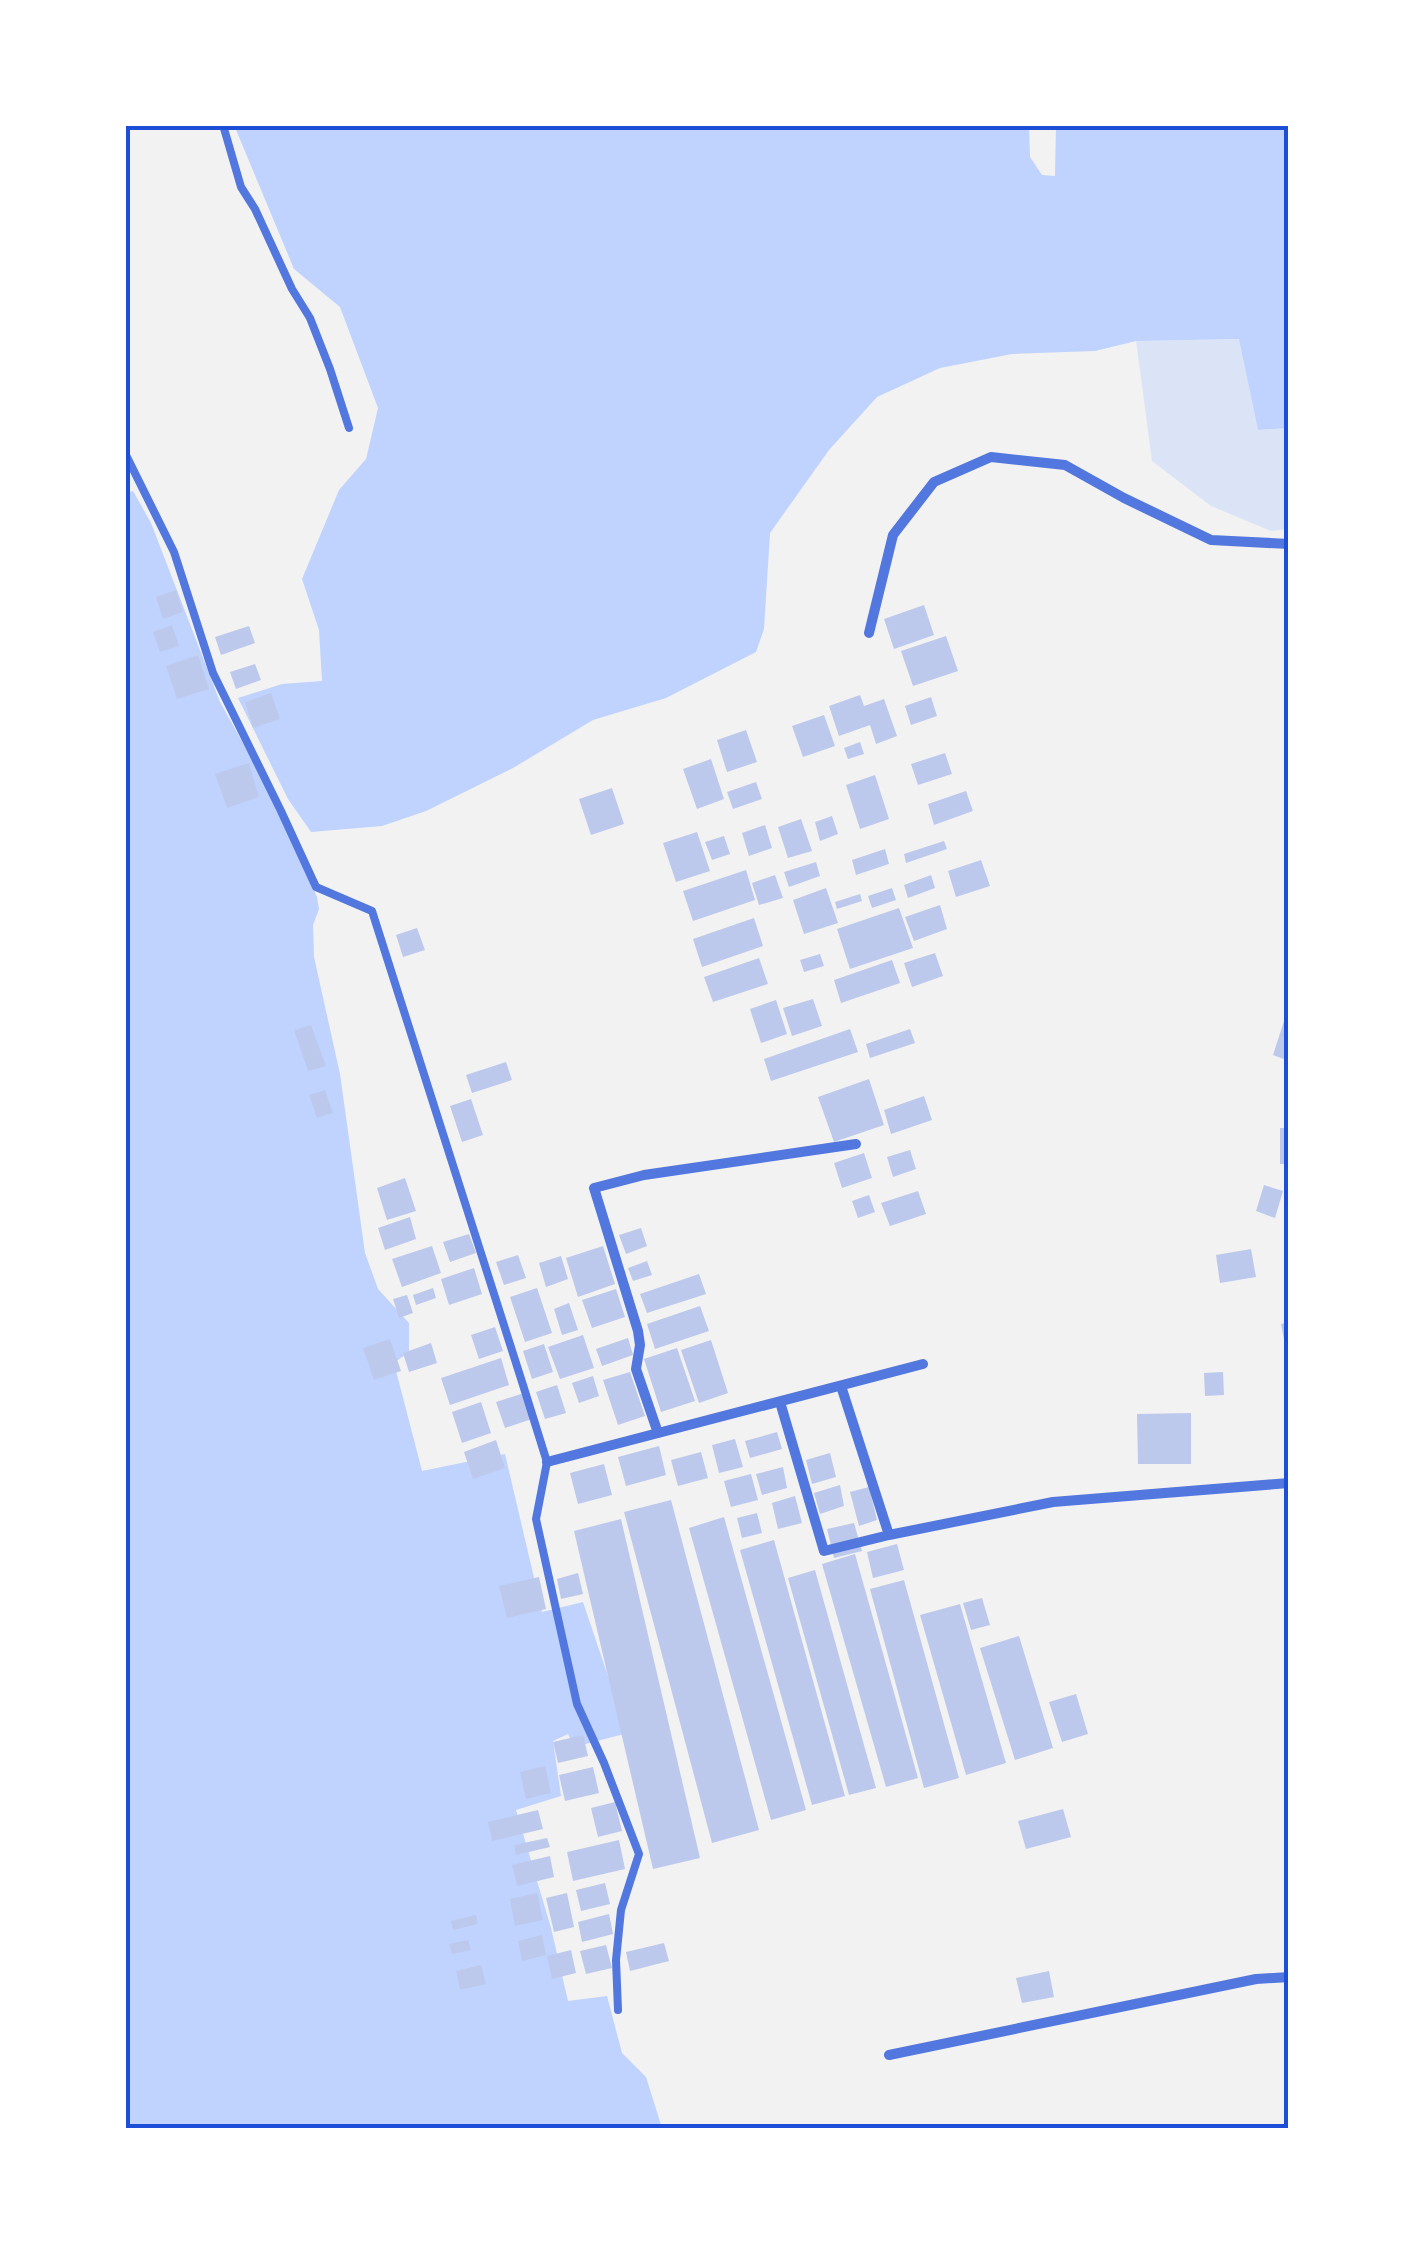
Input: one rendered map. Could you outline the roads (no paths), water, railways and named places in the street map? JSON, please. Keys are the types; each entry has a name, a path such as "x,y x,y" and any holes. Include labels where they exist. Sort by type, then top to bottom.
{"street":[{"path":"870,634 893,536 934,482 991,457 1065,465 1211,540 1289,544"},
{"path":"658,1434 636,1369 638,1331 594,1188 644,1175 856,1144"},
{"path":"546,1462 923,1364"},
{"path":"842,1386 890,1535"},
{"path":"780,1402 824,1551 1053,1502 1289,1483"},
{"path":"889,2055 1256,1979 1289,1977"}],"lane":[{"path":"223,125 241,186 310,318 349,428"},
{"path":"125,454 174,552 212,674 316,887 372,911 546,1462 536,1520 576,1704 640,1854 621,1910 616,1960 618,2010"}],"water":[{"path":"234,125 1029,125 1030,157 1042,175 1055,176 1056,125 1289,125 1289,428 1258,430 1239,339 1136,341 1095,351 1012,354 940,368 877,397 829,450 770,533 764,629 756,652 666,698 593,720 513,768 426,811 382,826 311,832 288,799 238,698 282,684 322,681 319,630 302,579 339,490 366,459 378,408 340,307 294,269"},
{"path":"133,491 151,523 220,702 273,797 317,897 314,957 340,1074 365,1253 378,1289 409,1323 409,1352 394,1363 422,1471 505,1454 542,1612 583,1602 614,1694 624,1734 574,1747 568,1734 553,1741 561,1796 516,1810 568,2001 607,1996 622,2053 646,2077 662,2128 125,2128 125,493"}]}
